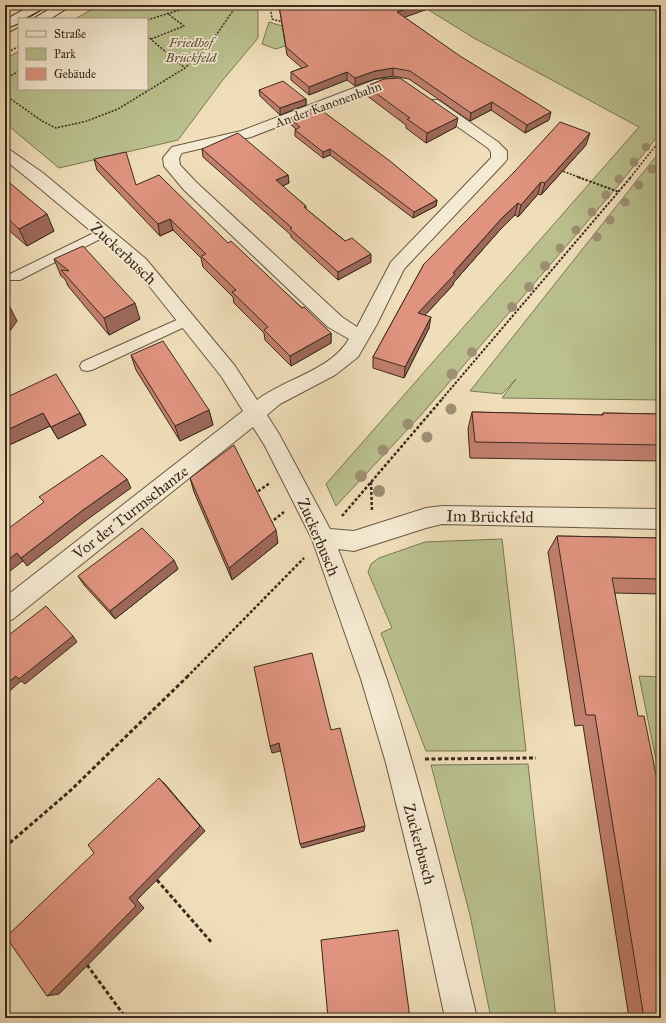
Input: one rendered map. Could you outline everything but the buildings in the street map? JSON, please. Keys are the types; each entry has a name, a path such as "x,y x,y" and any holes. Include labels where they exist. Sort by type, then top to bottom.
{"street":[{"path":"5,25 42,5"},
{"path":"42,18 66,5"},
{"path":"5,39 18,32"},
{"name":"An der Kanonenbahn","path":"255,413 273,399 328,370 351,352 361,336 397,266 492,166 500,155 494,144 404,83 393,81 380,83 246,134 177,150 171,158 172,166 190,186 329,316 347,330 361,336"},
{"name":"Zuckerbusch","path":"5,153 104,232 140,263 188,320 228,371 255,413 288,470 323,538 374,679 399,762 435,901 461,1018"},
{"name":"Vor der Turmschanze","path":"5,611 255,413"},
{"name":"Im Brückfeld","path":"323,538 354,541 426,518 442,515 661,519"}],"lane":[{"path":"15,277 104,232"},
{"path":"87,366 188,320"}],"path":[{"path":"148,20 195,5"},
{"path":"5,95 42,121 56,128 87,121 118,109 185,68 214,38 237,5"},
{"path":"270,5 272,19 287,23"},
{"path":"151,39 184,26 167,13"},
{"path":"148,37 185,68"},
{"path":"5,54 18,47"},
{"path":"5,79 18,72"},
{"path":"323,538 619,192 661,139"},
{"path":"560,170 619,192"},
{"path":"254,495 274,480"},
{"path":"371,482 372,518"},
{"path":"268,524 287,510"},
{"path":"5,847 71,790 231,633 305,556 307,561"},
{"path":"422,759 536,758"},
{"path":"157,880 212,942"},
{"path":"87,965 126,1018"}],"green space":[{"name":"Friedhof Brückfeld","path":"100,5 258,5 258,38 222,81 178,140 59,168 5,123 5,59 18,52 18,90 148,90 148,18 77,18"},
{"path":"456,5 661,5 661,132 617,187 421,415 336,506 326,484 639,127 474,38 427,9 439,9"},
{"path":"269,22 315,36 276,49 262,44"},
{"path":"661,150 661,188 656,195 661,190 661,400 502,398 516,379 502,394 470,391"},
{"path":"502,539 526,751 426,751 381,633 392,628 368,572 371,564 379,558 425,542"},
{"path":"639,676 661,677 661,784"},
{"path":"528,764 556,1018 491,1018 470,915 431,765"}],"tram line":[{"path":"26,18 51,5"},
{"path":"5,35 18,28"}]}
